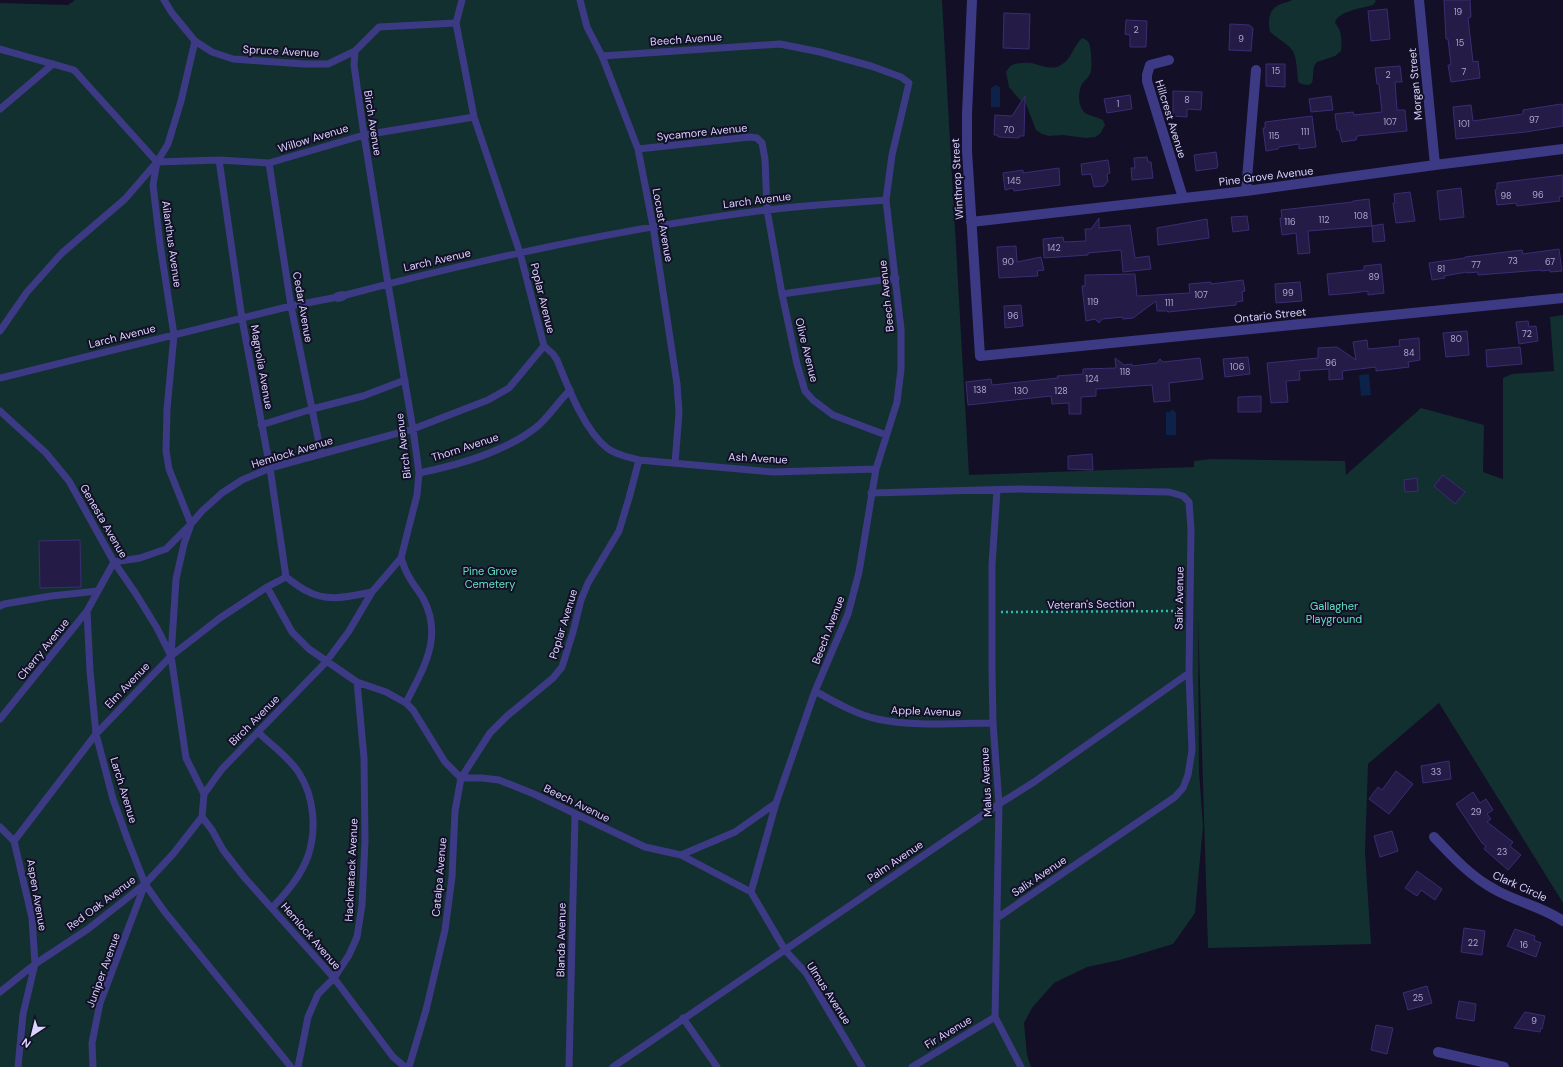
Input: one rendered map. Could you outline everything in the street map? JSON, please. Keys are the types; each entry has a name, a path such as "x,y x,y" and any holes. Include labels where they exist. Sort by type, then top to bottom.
{"street":[{"name":"Winthrop Street","path":"972,0 967,134 980,356"},
{"name":"Morgan Street","path":"1419,0 1435,165"},
{"name":"Hillcrest Avenue","path":"1169,60 1150,65 1147,74 1147,81 1183,198"},
{"path":"1246,191 1256,70"},
{"name":"Pine Grove Avenue","path":"971,222 1246,191 1563,149"},
{"name":"Ontario Street","path":"980,356 1563,298"},
{"name":"Clark Circle","path":"1434,837 1469,872 1486,884 1502,894 1544,910 1563,921"},
{"path":"1438,1052 1504,1067"}],"lane":[{"name":"Spruce Avenue","path":"164,0 181,26 195,41 212,52 232,60 296,64 328,64 355,50 379,27 456,24"},
{"name":"Poplar Avenue","path":"461,778 490,733 507,716 553,678 562,667 569,647 581,600 588,583 618,531 639,460 622,456 608,449 596,437 579,409 558,360 544,346 520,253 474,117 456,24 462,0"},
{"name":"Locust Avenue","path":"580,0 587,27 602,56 638,149 653,226 678,384 679,413 675,464"},
{"path":"0,331 27,292 62,253 125,199 157,162 168,144 181,101 195,41"},
{"name":"Beech Avenue","path":"461,778 499,780 534,794 645,847 681,855 751,892 776,803 815,691 848,614 859,572 876,469 897,402 901,370 902,329 886,200 892,155 909,83 901,77 871,66 820,52 780,44 602,56"},
{"path":"0,49 74,70 157,162"},
{"name":"Birch Avenue","path":"204,794 222,769 326,662 349,631 372,592 401,558 417,495 419,472 364,135 354,66 355,50"},
{"path":"0,109 53,64"},
{"name":"Willow Avenue","path":"157,162 219,160 269,163 364,135 474,117"},
{"name":"Sycamore Avenue","path":"638,149 750,137 757,138 762,143 765,159 767,210 782,294"},
{"name":"Magnolia Avenue","path":"219,160 242,319 270,468 286,577"},
{"name":"Ailanthus Avenue","path":"157,162 153,185 160,244 174,335 167,409 166,451 169,468 191,524"},
{"name":"Cedar Avenue","path":"269,163 291,306 321,453"},
{"name":"Larch Avenue","path":"0,378 291,306 340,296 520,253 653,226 767,210 886,200"},
{"path":"782,294 896,278"},
{"name":"Olive Avenue","path":"782,294 797,364 805,391 812,400 833,414 886,435"},
{"name":"Hemlock Avenue","path":"204,794 186,758 171,656 176,579 184,544 191,524 202,511 222,493 242,480 270,468 413,429 488,400 509,388 544,346"},
{"path":"261,425 312,409 363,396 405,380"},
{"name":"Thorn Avenue","path":"419,472 446,467 508,445 538,425 570,390"},
{"name":"Genesta Avenue","path":"0,411 46,453 69,481 114,562 157,628 171,656"},
{"name":"Ash Avenue","path":"639,460 773,472 876,469"},
{"name":"Salix Avenue","path":"871,493 997,490 1169,492 1184,496 1189,502 1191,529 1189,673 1192,750 1188,775 1183,788 1175,797 997,918"},
{"name":"Malus Avenue","path":"997,490 992,565 994,723 999,804 995,1017 1021,1067"},
{"path":"87,611 114,562 140,558 166,549 191,524"},
{"path":"401,558 407,574 423,599 433,624 432,644 426,662 406,703"},
{"path":"286,577 307,592 324,598 339,598 372,592"},
{"name":"Elm Avenue","path":"14,841 96,734 171,656 220,618 267,587 286,577"},
{"path":"267,587 292,632 309,649 357,682 386,692 406,703 413,710 445,762 461,778"},
{"path":"0,606 51,596 98,591"},
{"name":"Larch Avenue","path":"87,611 90,671 96,734 113,799 145,884 164,911 291,1067"},
{"name":"Cherry Avenue","path":"0,719 87,611"},
{"name":"Palm Avenue","path":"613,1067 999,804 1034,782 1189,673"},
{"name":"Hackmatack Avenue","path":"298,1067 308,1017 318,994 334,978 350,955 357,937 362,905 365,841 364,758 357,682"},
{"name":"Apple Avenue","path":"815,691 842,706 876,719 913,724 994,723"},
{"path":"258,732 299,772 308,791 312,809 313,832 308,856 286,894 272,908"},
{"name":"Catalpa Avenue","path":"409,1067 426,1010 445,930 452,877 455,811 461,778"},
{"path":"202,817 204,794"},
{"path":"681,855 735,832 776,803"},
{"name":"Blanda Avenue","path":"569,1067 575,814"},
{"name":"Hemlock Avenue","path":"202,817 212,830 223,850 244,877 334,978 393,1057 405,1067"},
{"name":"Red Oak Avenue","path":"0,992 35,964 88,929 145,884 173,854 202,817"},
{"path":"0,827 14,841"},
{"name":"Aspen Avenue","path":"14,841 32,918 35,964 23,1014 18,1067"},
{"name":"Juniper Avenue","path":"93,1067 92,1043 100,1003 145,884"},
{"name":"Ulmus Avenue","path":"751,892 785,950 806,973 862,1067"},
{"name":"Fir Avenue","path":"912,1067 995,1017"},
{"path":"683,1018 717,1067"}],"path":[{"name":"Veteran's Section","path":"992,611 1008,613 1190,611"}],"green space":[{"name":"Pine Grove Cemetery","path":"75,0 942,0 969,475 1194,467 1194,461 1211,459 1345,461 1346,475 1421,408 1484,425 1483,472 1503,479 1503,378 1512,374 1554,371 1550,317 1563,315 1563,903 1439,703 1368,764 1365,852 1371,944 1208,948 1198,618 1199,772 1203,826 1195,913 1173,944 1120,960 1087,967 1054,983 1032,1008 1024,1023 1027,1055 1031,1067 0,1067 0,3 68,5"},
{"path":"1292,0 1376,1 1373,5 1345,13 1337,19 1335,23 1340,32 1341,51 1335,56 1317,62 1314,66 1312,81 1309,85 1299,83 1295,55 1293,51 1270,32 1270,14 1274,8"},
{"path":"1082,38 1089,43 1091,54 1091,71 1081,86 1079,93 1080,104 1085,113 1103,120 1105,125 1100,134 1095,137 1086,138 1063,135 1049,136 1042,134 1036,130 1026,104 1019,99 1009,87 1006,72 1010,66 1023,63 1031,63 1050,68 1057,67 1068,59"}],"water":[{"path":"997,85 1000,87 1000,107 991,107 991,88"},
{"path":"1369,374 1371,395 1361,396 1359,375"},
{"path":"1171,410 1176,412 1176,435 1166,435 1166,412 1171,412"}],"building":[{"path":"1444,0 1470,0 1471,17 1468,18 1473,62 1478,61 1480,78 1451,82 1448,65 1451,65 1448,39 1446,39"},
{"path":"1387,9 1390,39 1371,41 1368,11"},
{"path":"1004,13 1030,14 1029,49 1003,48"},
{"path":"1126,20 1147,21 1146,47 1130,47 1130,35 1125,34"},
{"path":"1230,24 1249,25 1253,28 1251,51 1229,50"},
{"path":"1266,64 1285,64 1285,87 1266,86"},
{"path":"1400,66 1402,82 1395,82 1397,110 1405,110 1407,131 1357,136 1356,140 1342,142 1339,130 1337,130 1335,114 1353,112 1354,115 1382,112 1379,84 1377,84 1375,68"},
{"path":"1173,91 1202,92 1201,110 1187,109 1187,117 1173,116"},
{"path":"1130,95 1132,109 1107,113 1104,99"},
{"path":"1025,96 1024,136 1019,136 1019,138 998,137 998,135 994,135 995,115 1012,116"},
{"path":"1331,96 1333,110 1311,112 1309,99"},
{"path":"1561,104 1563,105 1563,126 1526,132 1456,139 1453,107 1471,105 1473,121 1523,114 1523,110"},
{"path":"1312,116 1316,147 1299,149 1299,144 1279,147 1278,149 1266,151 1263,128 1265,128 1265,122"},
{"path":"1216,152 1217,168 1196,171 1194,155"},
{"path":"1147,157 1148,162 1151,162 1153,178 1132,180 1131,168 1135,168 1134,158"},
{"path":"1108,160 1110,173 1107,174 1108,181 1104,186 1094,187 1091,174 1082,175 1081,164"},
{"path":"1059,168 1060,185 1014,191 1013,188 1005,190 1003,173 1023,170 1023,173"},
{"path":"1563,175 1563,196 1559,197 1560,201 1517,206 1516,203 1497,205 1495,190 1497,189 1497,183"},
{"path":"1461,188 1464,217 1440,220 1437,191"},
{"path":"1410,192 1415,221 1396,223 1393,203 1395,203 1394,194"},
{"path":"1369,199 1372,226 1308,231 1310,253 1298,254 1296,233 1282,235 1280,218 1282,218 1281,210"},
{"path":"1247,216 1249,230 1233,232 1231,217"},
{"path":"1099,218 1099,228 1130,225 1135,258 1149,256 1151,269 1123,272 1121,250 1088,253 1088,255 1044,258 1043,239 1063,237 1064,242 1086,241 1085,229 1091,229"},
{"path":"1207,219 1209,238 1158,245 1157,228"},
{"path":"1383,224 1385,241 1373,242 1372,226"},
{"path":"1016,246 1017,262 1041,257 1044,270 1037,271 1038,276 999,278 997,247"},
{"path":"1559,249 1562,271 1550,272 1550,270 1541,270 1478,275 1478,272 1467,272 1444,276 1445,278 1432,280 1429,263 1522,250 1523,254"},
{"path":"1381,264 1384,293 1368,295 1368,291 1329,295 1327,274 1364,270 1364,266"},
{"path":"1135,274 1137,296 1190,293 1189,284 1211,282 1211,284 1243,280 1245,291 1242,292 1243,301 1236,302 1236,305 1168,312 1157,311 1156,301 1133,318 1123,319 1123,317 1102,319 1099,323 1095,319 1086,321 1082,286 1085,286 1085,275"},
{"path":"1300,282 1302,301 1276,303 1275,284"},
{"path":"1021,305 1023,326 1005,328 1004,306"},
{"path":"1528,321 1529,327 1536,326 1538,341 1519,344 1516,322"},
{"path":"1467,331 1469,355 1446,357 1443,333"},
{"path":"1419,338 1420,360 1408,362 1409,367 1376,371 1376,367 1342,371 1343,379 1329,380 1329,369 1299,371 1300,380 1286,381 1288,402 1271,403 1267,363 1318,358 1318,348 1337,347 1356,360 1353,342 1367,340 1368,349 1400,346 1399,340"},
{"path":"1520,347 1522,364 1487,367 1486,350"},
{"path":"1248,357 1250,374 1225,377 1223,359"},
{"path":"1115,358 1124,365 1132,364 1132,366 1157,363 1160,359 1163,362 1200,358 1203,379 1169,383 1170,401 1154,402 1152,385 1096,389 1096,396 1081,397 1081,414 1069,414 1069,403 1052,404 1051,396 968,405 966,382 991,379 992,385 1083,374 1083,369 1116,368"},
{"path":"1261,396 1261,412 1238,412 1238,397"},
{"path":"1092,454 1093,470 1068,469 1068,456"},
{"path":"1443,475 1465,492 1455,504 1434,486"},
{"path":"1417,478 1418,491 1405,492 1404,480"},
{"path":"80,540 81,587 40,588 39,541"},
{"path":"1449,761 1451,779 1423,783 1421,766"},
{"path":"1396,771 1413,784 1389,814 1369,799 1378,787 1382,790"},
{"path":"1473,792 1480,803 1486,799 1493,810 1487,814 1491,819 1487,822 1513,842 1510,846 1521,855 1508,870 1484,849 1486,846 1482,843 1456,804"},
{"path":"1392,831 1398,851 1380,857 1374,836"},
{"path":"1417,871 1442,889 1435,900 1421,890 1417,896 1405,888"},
{"path":"1464,928 1485,931 1482,955 1461,952"},
{"path":"1515,929 1535,936 1534,940 1541,943 1536,957 1507,946"},
{"path":"1427,986 1432,1003 1408,1010 1403,993"},
{"path":"1459,1001 1476,1004 1474,1021 1456,1018"},
{"path":"1525,1012 1545,1016 1540,1032 1514,1028"},
{"path":"1376,1025 1393,1028 1387,1054 1371,1050"}],"park label":[{"name":"Gallagher Playground","path":"1334,612"}]}
